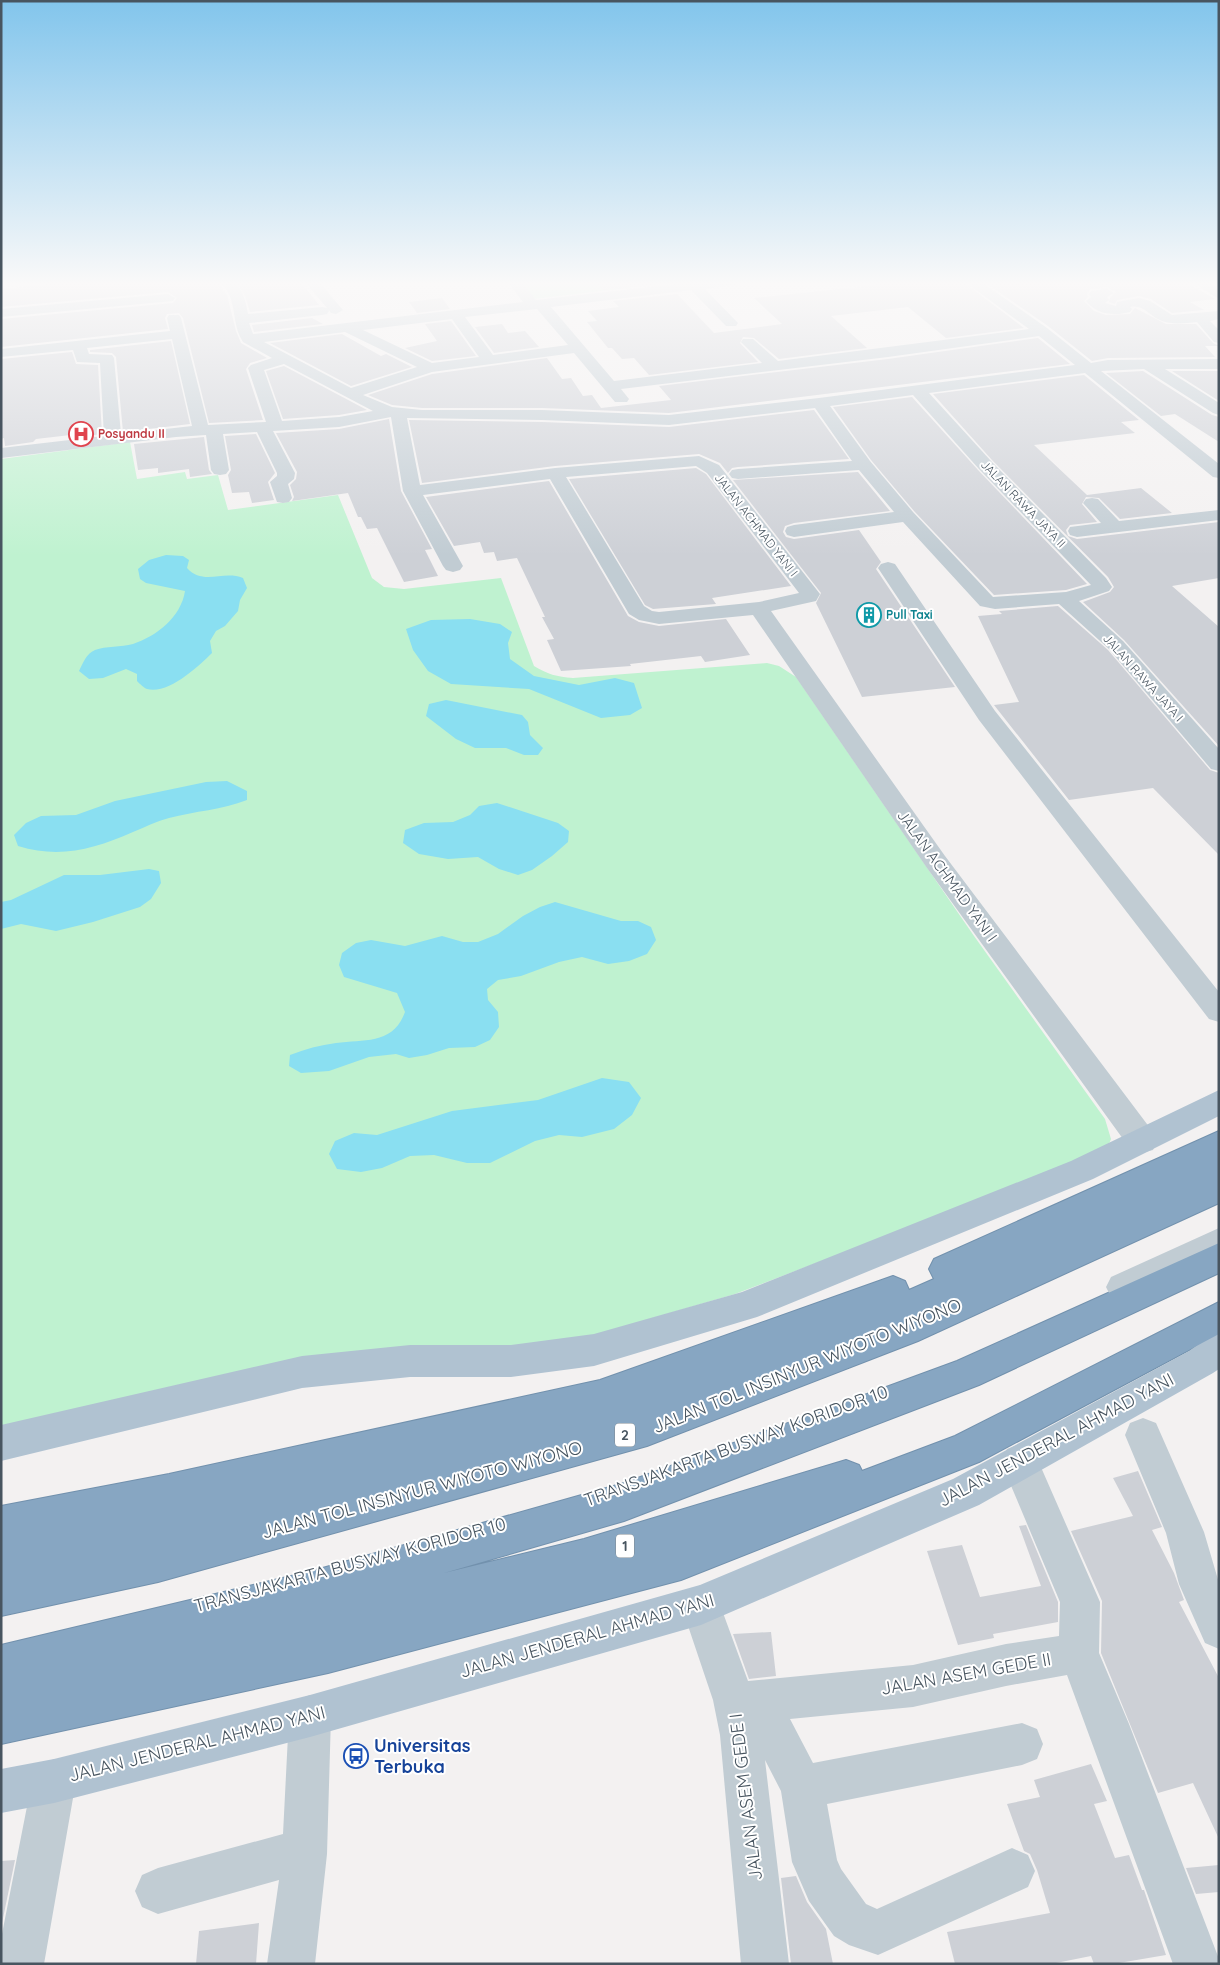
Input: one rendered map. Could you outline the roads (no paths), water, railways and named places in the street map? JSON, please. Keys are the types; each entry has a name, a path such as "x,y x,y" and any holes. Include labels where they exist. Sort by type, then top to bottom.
{"highway":[{"path":"1,1525 169,1493 600,1397 918,1282 1219,1142"},
{"path":"1,1562 192,1520 628,1411 930,1297 1087,1226 1219,1162"},
{"name":"JALAN TOL INSINYUR WIYOTO WIYONO","path":"1,1596 158,1562 647,1429 906,1330 1219,1188"},
{"path":"1,1666 312,1591 624,1502 967,1373 1219,1257"},
{"name":"1","path":"1,1699 584,1559 894,1463 1219,1304"},
{"path":"1,1724 328,1653 681,1560 966,1449 1219,1317"}],"main road":[{"path":"1,1443 302,1372 410,1361 511,1361 594,1350 745,1306 1082,1170 1219,1102"},
{"name":"JALAN JENDERAL AHMAD YANI","path":"1,1791 54,1780 310,1716 701,1604 966,1492 1202,1362 1219,1349"}],"street":[{"path":"107,373 113,439"},
{"path":"190,373 220,470"},
{"path":"257,373 270,427 286,474 285,479 279,482 284,498"},
{"path":"310,373 350,394 392,412 422,415 669,420 819,403 917,382 1031,373"},
{"path":"350,394 419,373"},
{"path":"469,373 498,374"},
{"path":"598,373 638,419"},
{"path":"609,386 725,373"},
{"path":"1094,373 1219,473"},
{"path":"1160,373 1219,410"},
{"name":"JALAN RAWA JAYA II","path":"917,382 985,465 1102,587 1094,592 1062,597"},
{"path":"819,403 864,465 907,516 987,602 994,604 1062,597"},
{"path":"1,453 113,439 208,430 355,420 392,412"},
{"path":"392,412 412,490 453,566"},
{"name":"JALAN ACHMAD YANI I","path":"412,490 554,474 699,461 713,469 810,594 808,597 797,601 759,608 659,618 646,616 636,610 554,474"},
{"path":"738,474 864,465"},
{"path":"1092,504 1115,527"},
{"path":"1077,531 1219,515"},
{"path":"794,531 907,516"},
{"path":"888,568 987,716 1219,1012"},
{"name":"JALAN RAWA JAYA I","path":"1062,597 1116,645 1219,764"},
{"name":"JALAN ACHMAD YANI I","path":"759,608 936,862 1142,1141"},
{"path":"1,1602 285,1534 595,1451 717,1409 912,1334 1219,1197"},
{"name":"TRANSJAKARTA BUSWAY KORIDOR 10","path":"1,1651 314,1577 615,1493 956,1365 1219,1242"},
{"path":"1143,1435 1185,1532 1198,1584 1219,1630"},
{"path":"1020,1462 1080,1602 1079,1653 1108,1724 1197,1964"},
{"name":"JALAN ASEM GEDE I","path":"701,1604 743,1701 741,1735 765,1964"},
{"name":"JALAN ASEM GEDE II","path":"743,1701 914,1686 1006,1665 1079,1653"},
{"path":"743,1701 774,1733 802,1787 815,1862 825,1885 850,1920 865,1929 878,1932 1012,1871"},
{"path":"291,1964 305,1854 310,1716"},
{"path":"802,1787 1022,1744"},
{"path":"20,1964 54,1780"},
{"path":"158,1891 286,1856 305,1854"}],"water":[{"path":"166,555 183,556 189,560 187,568 200,576 236,576 243,578 247,588 240,600 238,611 225,626 216,631 210,641 212,653 173,684 155,690 145,688 137,681 137,674 126,669 103,678 89,679 79,671 89,654 95,650 133,644 151,636 159,631 179,609 185,591 146,583 140,579 138,569 149,560"},
{"path":"470,619 500,624 512,632 508,643 510,659 534,676 579,685 615,678 634,683 642,708 630,715 601,718 529,689 451,684 428,671 413,650 406,629 431,620"},
{"path":"446,700 522,715 528,722 530,735 543,748 538,755 524,755 506,748 475,748 456,739 426,716 429,704"},
{"path":"227,781 247,791 247,800 228,806 164,819 119,838 91,847 63,852 33,850 18,846 14,835 26,823 41,816 76,815 115,801 206,782"},
{"path":"497,803 558,823 569,831 568,842 532,870 518,875 499,869 478,857 448,859 419,854 403,843 405,830 424,823 453,822 470,815 479,806"},
{"path":"149,869 159,871 161,883 151,899 140,907 93,922 56,931 21,924 1,929 1,902 11,900 64,875 100,875"},
{"path":"555,902 621,921 638,921 651,927 656,940 647,954 629,961 608,964 582,957 559,962 521,976 498,980 487,989 488,1000 498,1012 499,1027 490,1040 475,1047 449,1048 409,1058 396,1054 369,1057 329,1071 301,1073 289,1066 290,1055 324,1045 377,1038 386,1035 400,1023 405,1012 397,993 344,977 339,965 342,953 356,943 371,940 405,946 442,936 463,942 478,942 498,934 523,916 540,907"},
{"path":"602,1078 629,1082 641,1098 632,1115 614,1129 582,1137 559,1135 535,1141 490,1163 467,1163 434,1155 410,1156 382,1168 361,1172 337,1169 329,1154 335,1141 354,1133 377,1135 452,1111 538,1100"}],"place":[{"name":"Posyandu II","path":"81,434"},
{"name":"Pull Taxi","path":"869,615"},
{"name":"Universitas Terbuka","path":"356,1756"}]}
